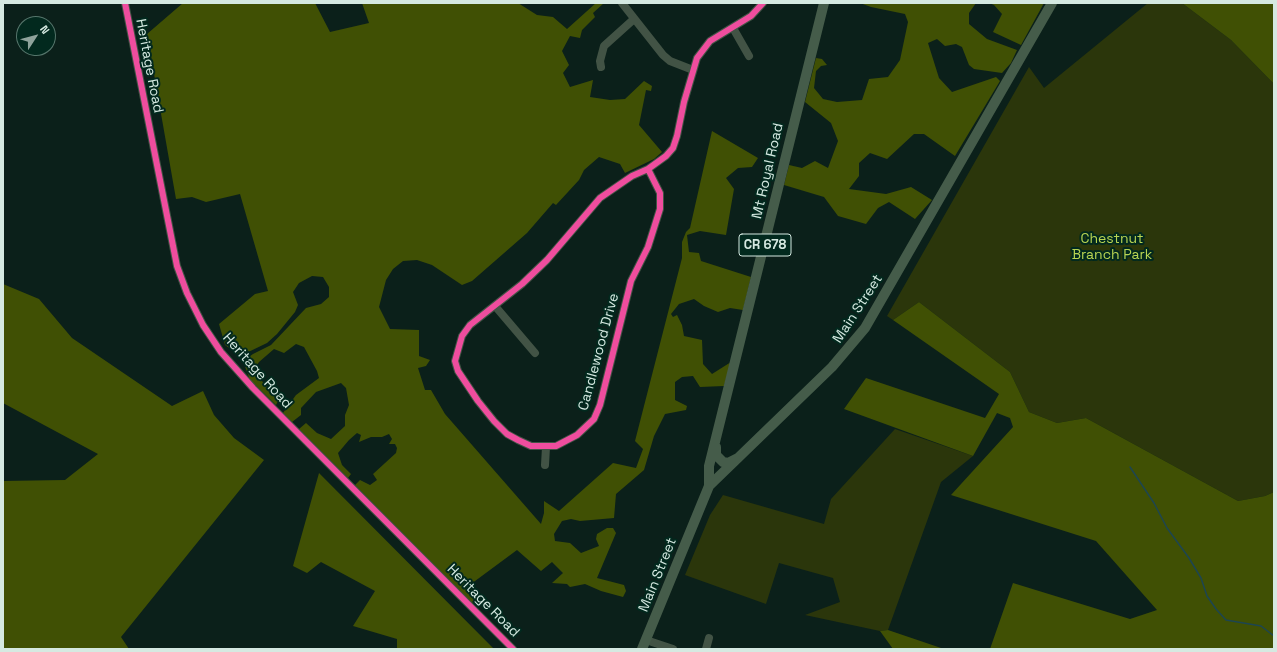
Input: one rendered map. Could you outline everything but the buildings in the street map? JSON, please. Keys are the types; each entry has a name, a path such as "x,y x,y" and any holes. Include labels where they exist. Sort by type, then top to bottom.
{"main road":[{"name":"Mt Royal Road","path":"709,486 708,470 824,3"},
{"name":"Main Street","path":"644,646 709,486 747,451 845,354 865,328 1052,3"},
{"path":"716,441 716,455 723,462 733,461 747,451"}],"street":[{"name":"Heritage Road","path":"124,3 177,266 187,293 203,325 221,352 253,388 513,649"},
{"path":"622,3 670,61 694,70"},
{"name":"Candlewood Drive","path":"648,169 660,194 660,209 648,247 631,282 600,405 594,419 577,435 556,446 531,446 508,434 478,401 458,370 455,361 462,336 470,325 495,306 547,260 600,198 632,176 648,169 666,156 673,148 697,58 707,44 751,16 763,3"},
{"path":"601,68 600,61 604,46 634,19"},
{"path":"732,28 749,56"},
{"path":"495,306 535,353"},
{"path":"545,465 546,447"},
{"path":"706,649 709,638"},
{"path":"644,646 673,649"}],"green space":[{"path":"183,3 315,3 330,32 369,23 362,3 518,3 537,15 553,17 567,29 596,3 604,3 593,13 595,17 582,30 580,38 570,36 562,51 569,65 563,73 570,87 593,80 590,97 610,100 625,99 644,81 652,86 651,91 646,90 639,125 662,152 654,159 625,173 620,164 599,157 584,170 579,180 556,205 553,203 527,233 472,281 462,285 432,265 417,260 403,261 393,269 386,280 379,307 390,329 419,330 419,356 430,360 426,366 418,368 425,390 431,390 445,414 541,524 544,513 544,501 559,511 613,463 636,468 643,449 635,441 682,258 682,242 686,232 690,228 712,131 758,158 752,167 738,168 726,178 734,189 726,235 700,231 687,235 689,252 699,253 701,261 751,277 743,310 730,308 718,312 704,306 694,299 679,304 671,314 673,317 677,315 682,325 684,336 702,340 703,364 712,374 731,362 724,386 700,387 693,376 682,377 675,382 675,400 687,406 686,410 665,414 654,436 644,470 616,494 614,518 580,521 571,519 562,521 554,534 555,541 570,543 581,553 599,546 596,539 597,534 607,528 613,528 616,533 597,578 624,585 626,591 623,597 601,591 585,584 570,587 567,584 552,583 563,573 552,562 541,571 517,550 471,584 478,599 473,604 355,485 360,480 370,485 377,480 373,474 396,453 397,448 395,444 389,444 392,439 389,434 382,437 371,437 359,442 361,435 357,433 349,440 338,453 342,465 351,474 348,478 299,429 306,423 317,433 331,439 345,426 345,415 349,405 346,388 341,383 316,392 301,408 301,415 292,422 283,413 296,395 319,378 317,371 304,347 296,344 284,353 274,349 259,362 253,371 270,390 280,397 276,405 250,380 243,361 271,345 306,308 321,304 329,297 329,287 323,277 312,276 299,283 293,292 298,305 295,312 277,334 267,343 240,356 225,345 219,324 255,294 268,291 240,194 206,202 192,197 176,199 147,34"},
{"path":"860,3 976,3 969,13 969,24 987,39 1017,50 1011,63 1002,73 974,69 969,65 962,47 956,44 945,46 937,39 928,43 939,78 952,92 996,77 1000,81 955,156 924,134 914,134 887,159 870,153 859,163 859,176 849,189 886,194 911,187 932,200 915,219 889,202 878,208 866,224 838,216 824,197 784,185 789,165 802,168 815,161 828,168 838,141 831,123 805,102 816,58 822,59 827,65 821,66 816,71 814,88 823,99 837,102 862,100 869,79 888,77 900,60 908,22 905,14 871,7"},
{"path":"989,3 1044,3 1021,45 993,32 1002,14 994,5"},
{"name":"Chestnut Branch Park","path":"1148,3 1182,3 1231,40 1274,84 1274,492 1265,496 1238,501 1086,418 1057,423 1029,412 1010,372 919,302 893,320 887,316 1029,67 1044,88"},
{"path":"1182,3 1274,3 1274,84 1231,40"},
{"path":"3,284 39,299 72,338 172,406 203,391 214,415 234,438 264,460 121,637 129,649 3,649 3,481 65,480 98,454 3,403"},
{"path":"919,302 1010,372 1029,412 1057,423 1086,418 1238,501 1265,496 1274,492 1274,649 990,649 1013,583 1130,619 1157,610 1096,541 951,495 1013,427 1010,418 997,413 973,456 844,409 866,378 985,418 999,394 893,320"},
{"path":"895,429 973,456 941,482 888,630 880,631 805,615 840,602 833,578 779,563 766,604 685,575 710,515 723,495 824,524 831,499"},
{"path":"319,473 494,649 397,649 397,639 353,626 375,591 321,562 307,573 293,566"},
{"path":"888,630 944,649 893,649 880,631"}],"waterway":[{"path":"1130,467 1154,503 1167,528 1189,558 1201,578 1207,596 1216,609 1226,620 1261,626 1274,636"}],"cycle path":[{"path":"125,3 177,266 187,293 203,325 221,352 253,388 513,649"},
{"path":"648,169 660,193 660,209 648,247 631,281 600,405 594,419 577,435 556,446 531,446 507,434 494,421 478,401 458,371 455,361 462,336 470,325 522,284 547,260 600,198 632,176 648,169 666,156 673,148 677,136 684,102 697,58 710,41 751,16 763,3"}]}
